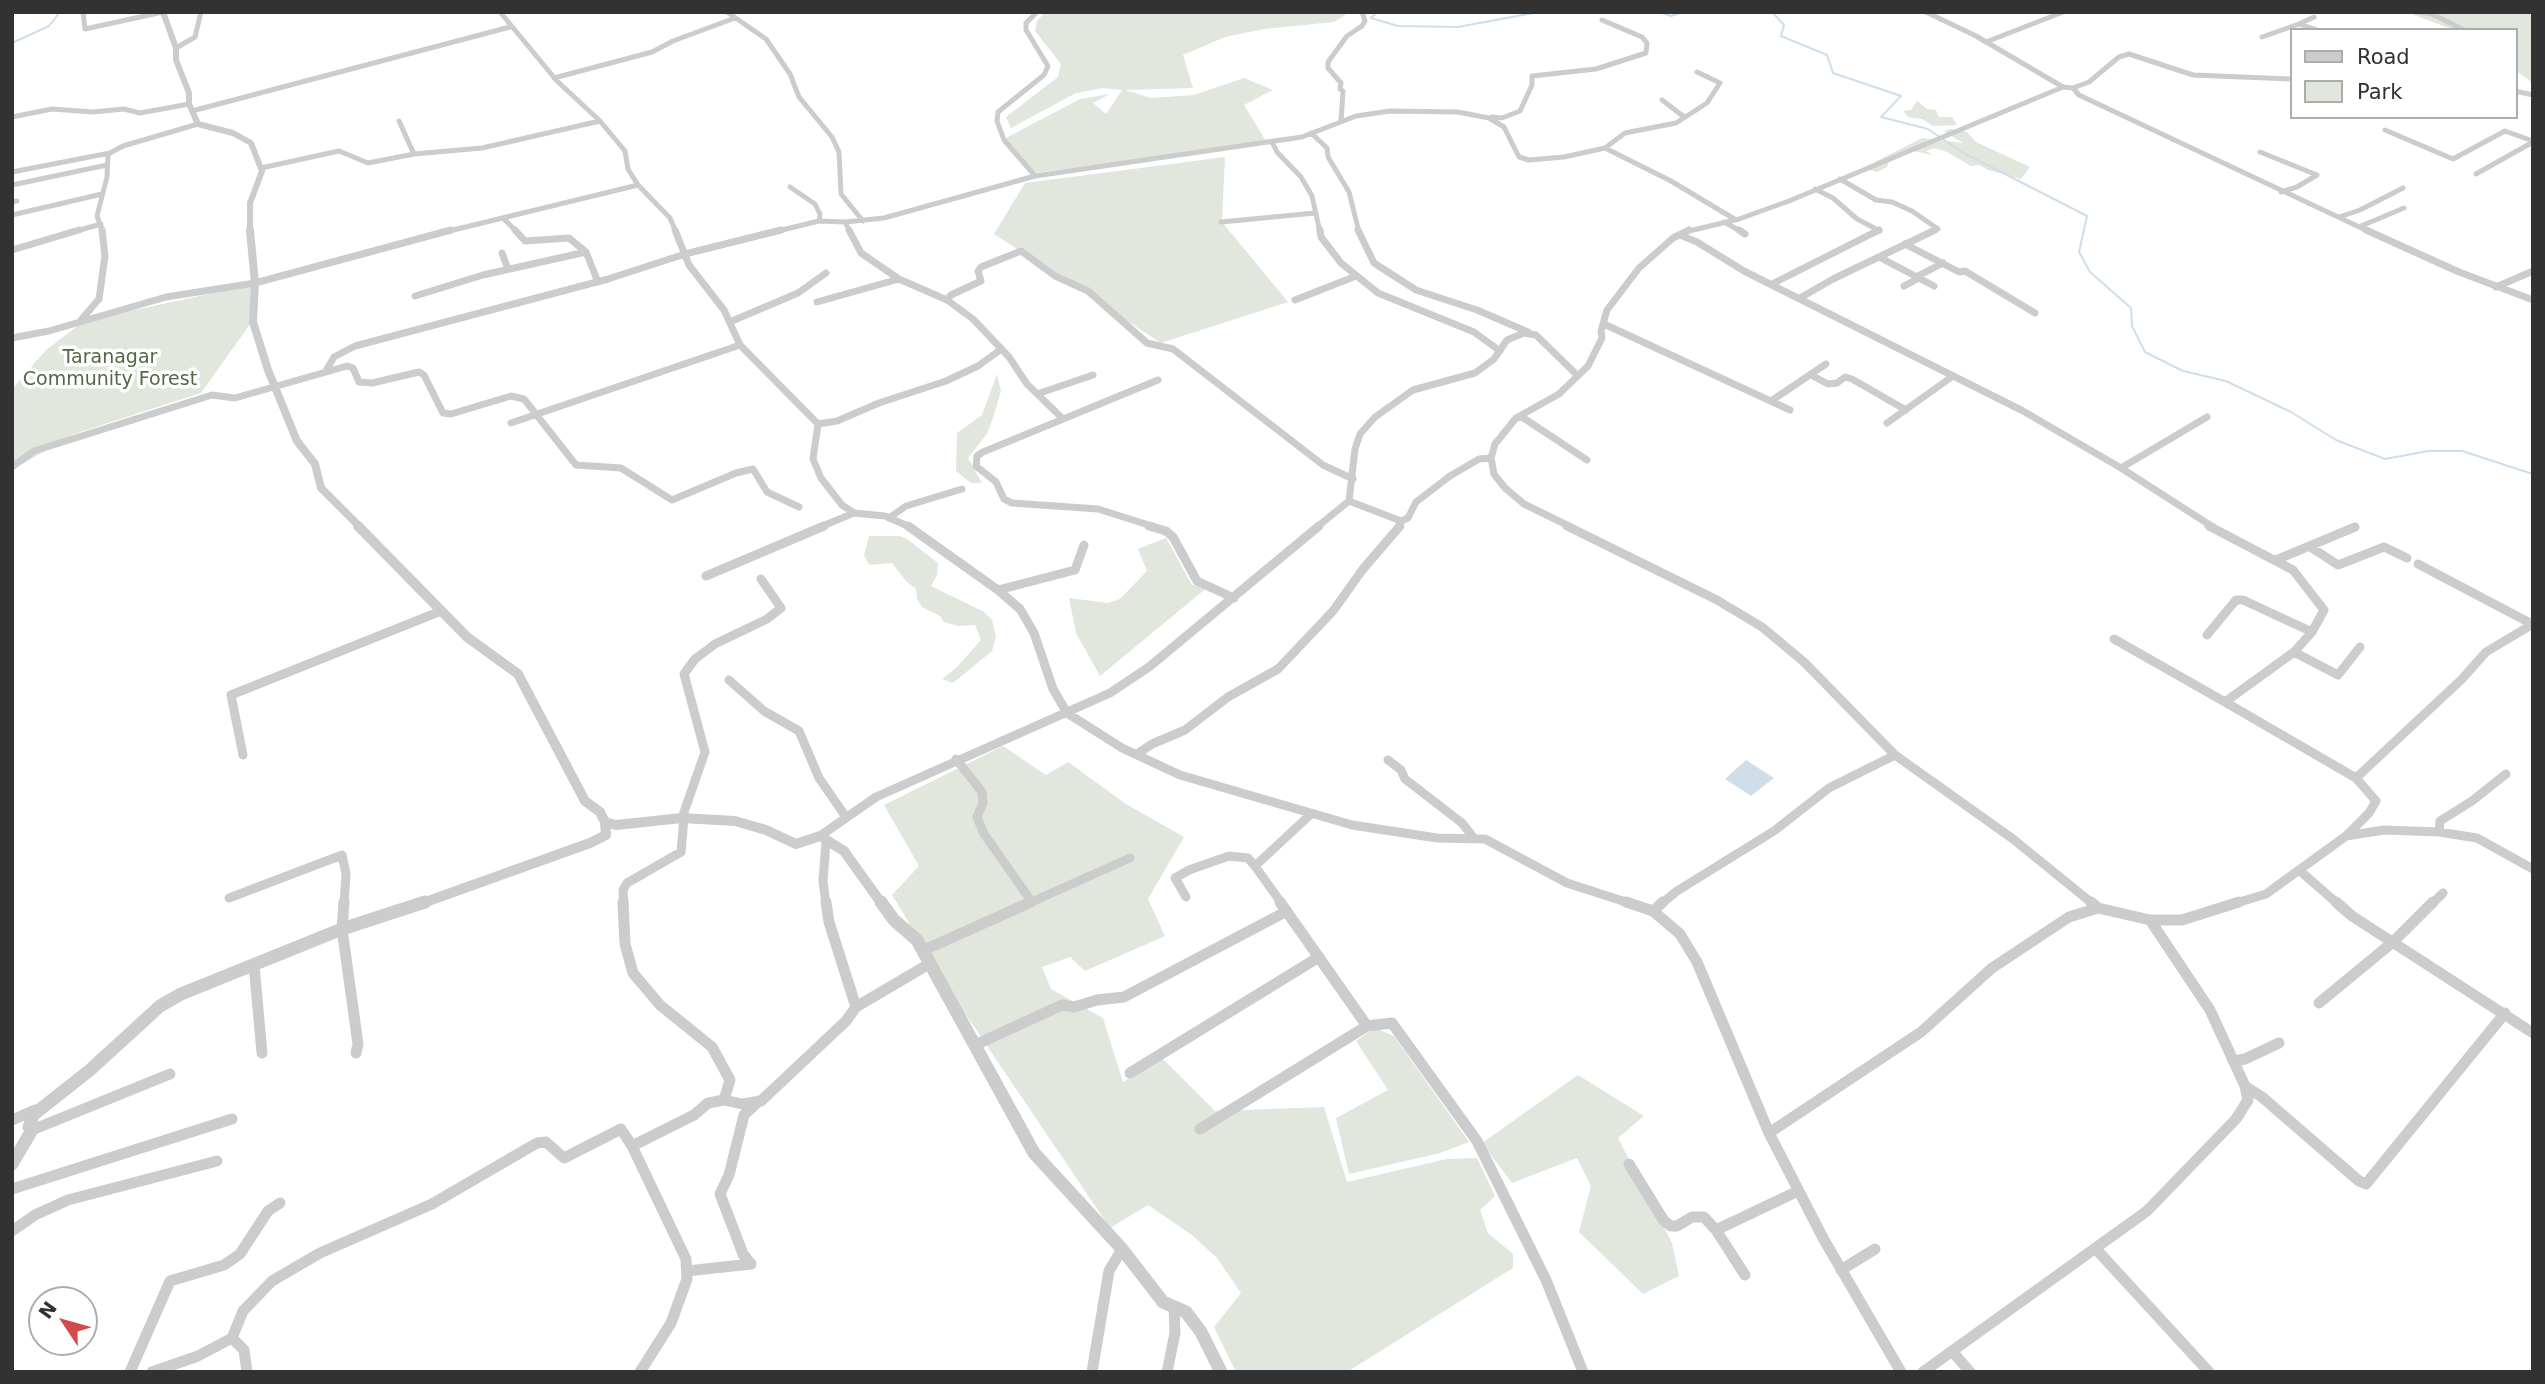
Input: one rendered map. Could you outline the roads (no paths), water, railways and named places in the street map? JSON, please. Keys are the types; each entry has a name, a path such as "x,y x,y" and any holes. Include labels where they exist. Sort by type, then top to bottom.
{"street":[{"path":"83,12 85,29 163,12 198,124"},
{"path":"176,48 195,37 201,12"},
{"path":"500,12 554,78 600,121 626,152 628,169 638,185 670,218 691,269 732,321 740,345 818,424"},
{"path":"727,12 766,39 790,74 799,97 832,137 839,152 841,194 863,221"},
{"path":"1035,176 1004,140 997,121 998,112 1037,82 1048,65 1026,30 1026,23 1037,12"},
{"path":"1341,121 1343,91 1340,89 1341,83 1328,68 1328,62 1347,36 1362,26 1362,12"},
{"path":"1926,12 2080,95 2281,192 2496,287 2533,300"},
{"path":"1986,42 2063,12"},
{"path":"2420,12 2432,14 2460,28"},
{"path":"2262,37 2314,17"},
{"path":"554,78 652,52 673,41 735,18"},
{"path":"327,369 334,358 355,346 598,282 685,254 819,221 863,221 901,214 1035,176 1302,137 1341,121 1390,111 1458,112 1502,118 1520,111 1532,85 1532,76 1583,71 1646,53 1645,39 1602,20"},
{"path":"2299,24 2311,28"},
{"path":"12,117 52,109 93,112 124,109 141,113 191,108 510,27"},
{"path":"2114,639 2356,778 2376,801 2369,813 2346,836 2266,894 2182,919 2150,920 2098,908 2012,839 1895,755 1804,662 1762,627 1717,600 1524,504 1505,488 1494,474 1491,458 1495,444 1516,418 1559,394 1588,366 1597,352 1607,310 1639,268 1662,246 1694,228 1736,220 2089,82 2104,68 2129,54 2193,75 2217,79 2290,79"},
{"path":"1484,116 1504,127 1519,157 1529,160 1564,157 1605,148 1625,132 1683,120 1683,116 1707,103 1720,83 1696,72"},
{"path":"1662,100 1683,116"},
{"path":"399,121 414,154"},
{"path":"261,168 339,151 368,163 414,154 482,148 600,121"},
{"path":"12,172 110,153 123,146 198,124 233,133 251,143 261,168 261,178 250,203 255,283 253,322 256,338 297,441 315,464 321,488 467,637 518,674 585,801 600,812 605,822 606,835 404,910 342,929 181,994 160,1006 90,1070 40,1108 33,1115 29,1127 32,1130"},
{"path":"2385,130 2453,159 2505,131 2533,141"},
{"path":"1311,133 1327,148 1328,157 1349,192 1357,228 1374,263 1416,290 1488,314 1530,333 1552,348 1577,376"},
{"path":"2476,174 2533,141"},
{"path":"1272,142 1301,177 1312,196 1321,237 1329,250 1356,276 1369,287 1395,301 1474,332 1500,351"},
{"path":"1605,148 1671,181 1736,220"},
{"path":"2260,152 2317,175 2297,187 2281,192"},
{"path":"80,320 99,299 105,256 101,224 97,216 102,204 110,153"},
{"path":"12,185 107,165"},
{"path":"1800,298 1938,229 1892,202 1876,200 1840,179"},
{"path":"12,338 49,331 166,297 255,283 638,185"},
{"path":"790,187 815,204 820,214 819,221"},
{"path":"2339,217 2360,210 2403,188"},
{"path":"1772,284 1880,231 1857,219 1843,205 1815,189"},
{"path":"12,215 102,194"},
{"path":"2361,226 2404,208"},
{"path":"1221,222 1315,213"},
{"path":"503,218 522,240 569,238 586,252 598,282"},
{"path":"845,222 861,253 900,279 947,300 973,319 1009,357 1037,394 1063,419"},
{"path":"1724,222 1745,234"},
{"path":"12,250 101,224"},
{"path":"1680,236 1697,242 1738,268 2023,411 2121,468 2197,519 2293,570 2323,610 2312,632 2294,652 2225,702"},
{"path":"1905,244 1959,272 1965,271 2035,313"},
{"path":"947,300 951,295 981,281 978,271 981,267 1021,251 1055,276 1088,291 1147,343 1173,349 1323,466 1353,479"},
{"path":"415,296 508,269 586,252"},
{"path":"502,253 508,269"},
{"path":"1879,257 1934,286"},
{"path":"1905,286 1943,263"},
{"path":"2496,287 2533,271"},
{"path":"732,321 798,293 826,273"},
{"path":"1295,300 1356,276"},
{"path":"817,302 900,279"},
{"path":"1604,324 1694,363 1790,410"},
{"path":"605,822 616,825 683,818 735,821 766,830 796,844 823,839 846,817 876,797 1110,692 1149,667 1349,501 1355,449 1360,434 1375,417 1413,390 1475,373 1494,359 1500,347 1513,336 1530,333"},
{"path":"511,423 740,345"},
{"path":"818,424 837,421 866,408 946,381 978,366 1000,350"},
{"path":"1771,401 1826,364"},
{"path":"12,467 34,452 212,395 235,398 327,369 347,366 354,368 359,382 372,383 419,372 424,374 443,413 451,414 511,396 524,399 576,465 621,468 672,500 736,473 753,469 767,492 799,507"},
{"path":"1037,394 1093,374"},
{"path":"1811,375 1828,384 1837,383 1845,377 1852,379 1906,410"},
{"path":"1887,423 1953,376"},
{"path":"1158,380 983,452 977,456 976,466 996,482 1004,499 1012,503 1098,509 1166,531 1173,537 1197,581 1234,598"},
{"path":"2121,468 2207,416"},
{"path":"1516,418 1522,417 1587,460"},
{"path":"818,424 813,459 821,478 842,505 853,513 904,523 998,590 1020,609 1034,633 1053,689 1067,713 1091,730 1181,775 1311,814 1386,832 1485,839 1567,883 1653,911 1679,934 1697,962 1769,1133 1840,1270 1901,1372"},
{"path":"1137,754 1152,744 1185,730 1228,697 1278,669 1333,611 1401,521 1408,518 1416,502 1450,476 1479,459 1491,458"},
{"path":"888,518 906,506 962,489"},
{"path":"1349,501 1401,521"},
{"path":"706,576 853,513"},
{"path":"2276,560 2355,527"},
{"path":"998,590 1075,569 1084,545"},
{"path":"2309,546 2338,565 2384,547 2407,558"},
{"path":"2418,564 2532,624"},
{"path":"724,1100 730,1080 712,1047 660,1005 633,973 625,944 624,890 627,883 681,852 683,818 705,752 684,674 695,659 715,645 754,626 781,608 761,579"},
{"path":"2207,635 2236,600 2243,600 2312,632"},
{"path":"243,755 231,695 441,611"},
{"path":"2356,778 2462,679 2486,652 2532,624"},
{"path":"2294,652 2338,675 2360,646"},
{"path":"729,680 764,711 799,731 819,778 846,817"},
{"path":"1653,911 1677,891 1774,831 1829,788 1895,755"},
{"path":"956,759 982,792 983,803 976,817 984,834 1032,902"},
{"path":"1388,760 1401,770 1405,779 1462,822 1473,837"},
{"path":"2439,832 2440,821 2472,801 2506,774"},
{"path":"1255,866 1311,814"},
{"path":"2346,836 2384,830 2439,832 2477,838 2533,869"},
{"path":"823,839 844,851 894,920 916,940 1034,1153 1122,1249 1163,1302 1186,1312 1201,1332 1221,1372"},
{"path":"823,839 823,881 829,922 856,1007"},
{"path":"229,898 342,855 346,874 342,929 358,1044 356,1053"},
{"path":"1186,897 1175,878 1189,870 1229,856 1248,858 1367,1026"},
{"path":"687,1271 751,1264 743,1254 720,1194 729,1175 744,1115 846,1021 856,1007 925,958 1032,902 1130,858"},
{"path":"2300,870 2352,916 2533,1033"},
{"path":"2319,1003 2393,942 2443,894"},
{"path":"1769,1133 1920,1032 1992,968 2069,917 2098,908"},
{"path":"975,1045 1062,1005 1074,1007 1097,1000 1124,997 1287,911"},
{"path":"1923,1372 2147,1211 2236,1119 2248,1100 2245,1086 2210,1010 2150,920"},
{"path":"1130,1073 1319,957"},
{"path":"254,965 262,1053"},
{"path":"2245,1086 2262,1097 2359,1181 2366,1184 2505,1013"},
{"path":"1200,1129 1367,1026 1392,1023 1477,1141 1546,1280 1583,1372"},
{"path":"2233,1061 2245,1059 2279,1043"},
{"path":"12,1164 32,1130 170,1074"},
{"path":"632,1146 694,1115 708,1103 724,1100 742,1104 759,1101"},
{"path":"12,1120 40,1108"},
{"path":"12,1189 232,1119"},
{"path":"152,1372 198,1356 232,1338 243,1311 272,1281 320,1253 432,1204 537,1143 546,1142 564,1158 621,1129 632,1146 686,1259 687,1271 683,1294 671,1323 640,1372"},
{"path":"12,1231 35,1215 68,1200 217,1161"},
{"path":"1629,1164 1664,1221 1671,1226 1696,1215 1704,1217 1716,1230 1745,1275"},
{"path":"1716,1230 1798,1191"},
{"path":"130,1372 170,1281 225,1265 240,1254 268,1211 281,1203"},
{"path":"2095,1248 2209,1372"},
{"path":"1092,1372 1109,1271 1122,1249"},
{"path":"1840,1270 1875,1249"},
{"path":"1167,1372 1175,1333 1174,1307"},
{"path":"232,1338 244,1350 247,1372"},
{"path":"1952,1350 1970,1372"}],"waterway":[{"path":"12,43 49,26 60,12"},
{"path":"1377,12 1371,18 1398,26 1458,27 1539,12"},
{"path":"1659,12 1671,16 1683,12"},
{"path":"1772,12 1784,25 1781,36 1827,55 1833,73 1901,96 1881,117 1928,129 1960,151 2087,216 2079,252 2090,272 2131,308 2132,326 2145,352 2183,371 2226,381 2291,412 2336,440 2385,459 2428,451 2462,451 2533,474"}],"park label":[{"name":"Taranagar Community Forest","path":"110,369"}]}
